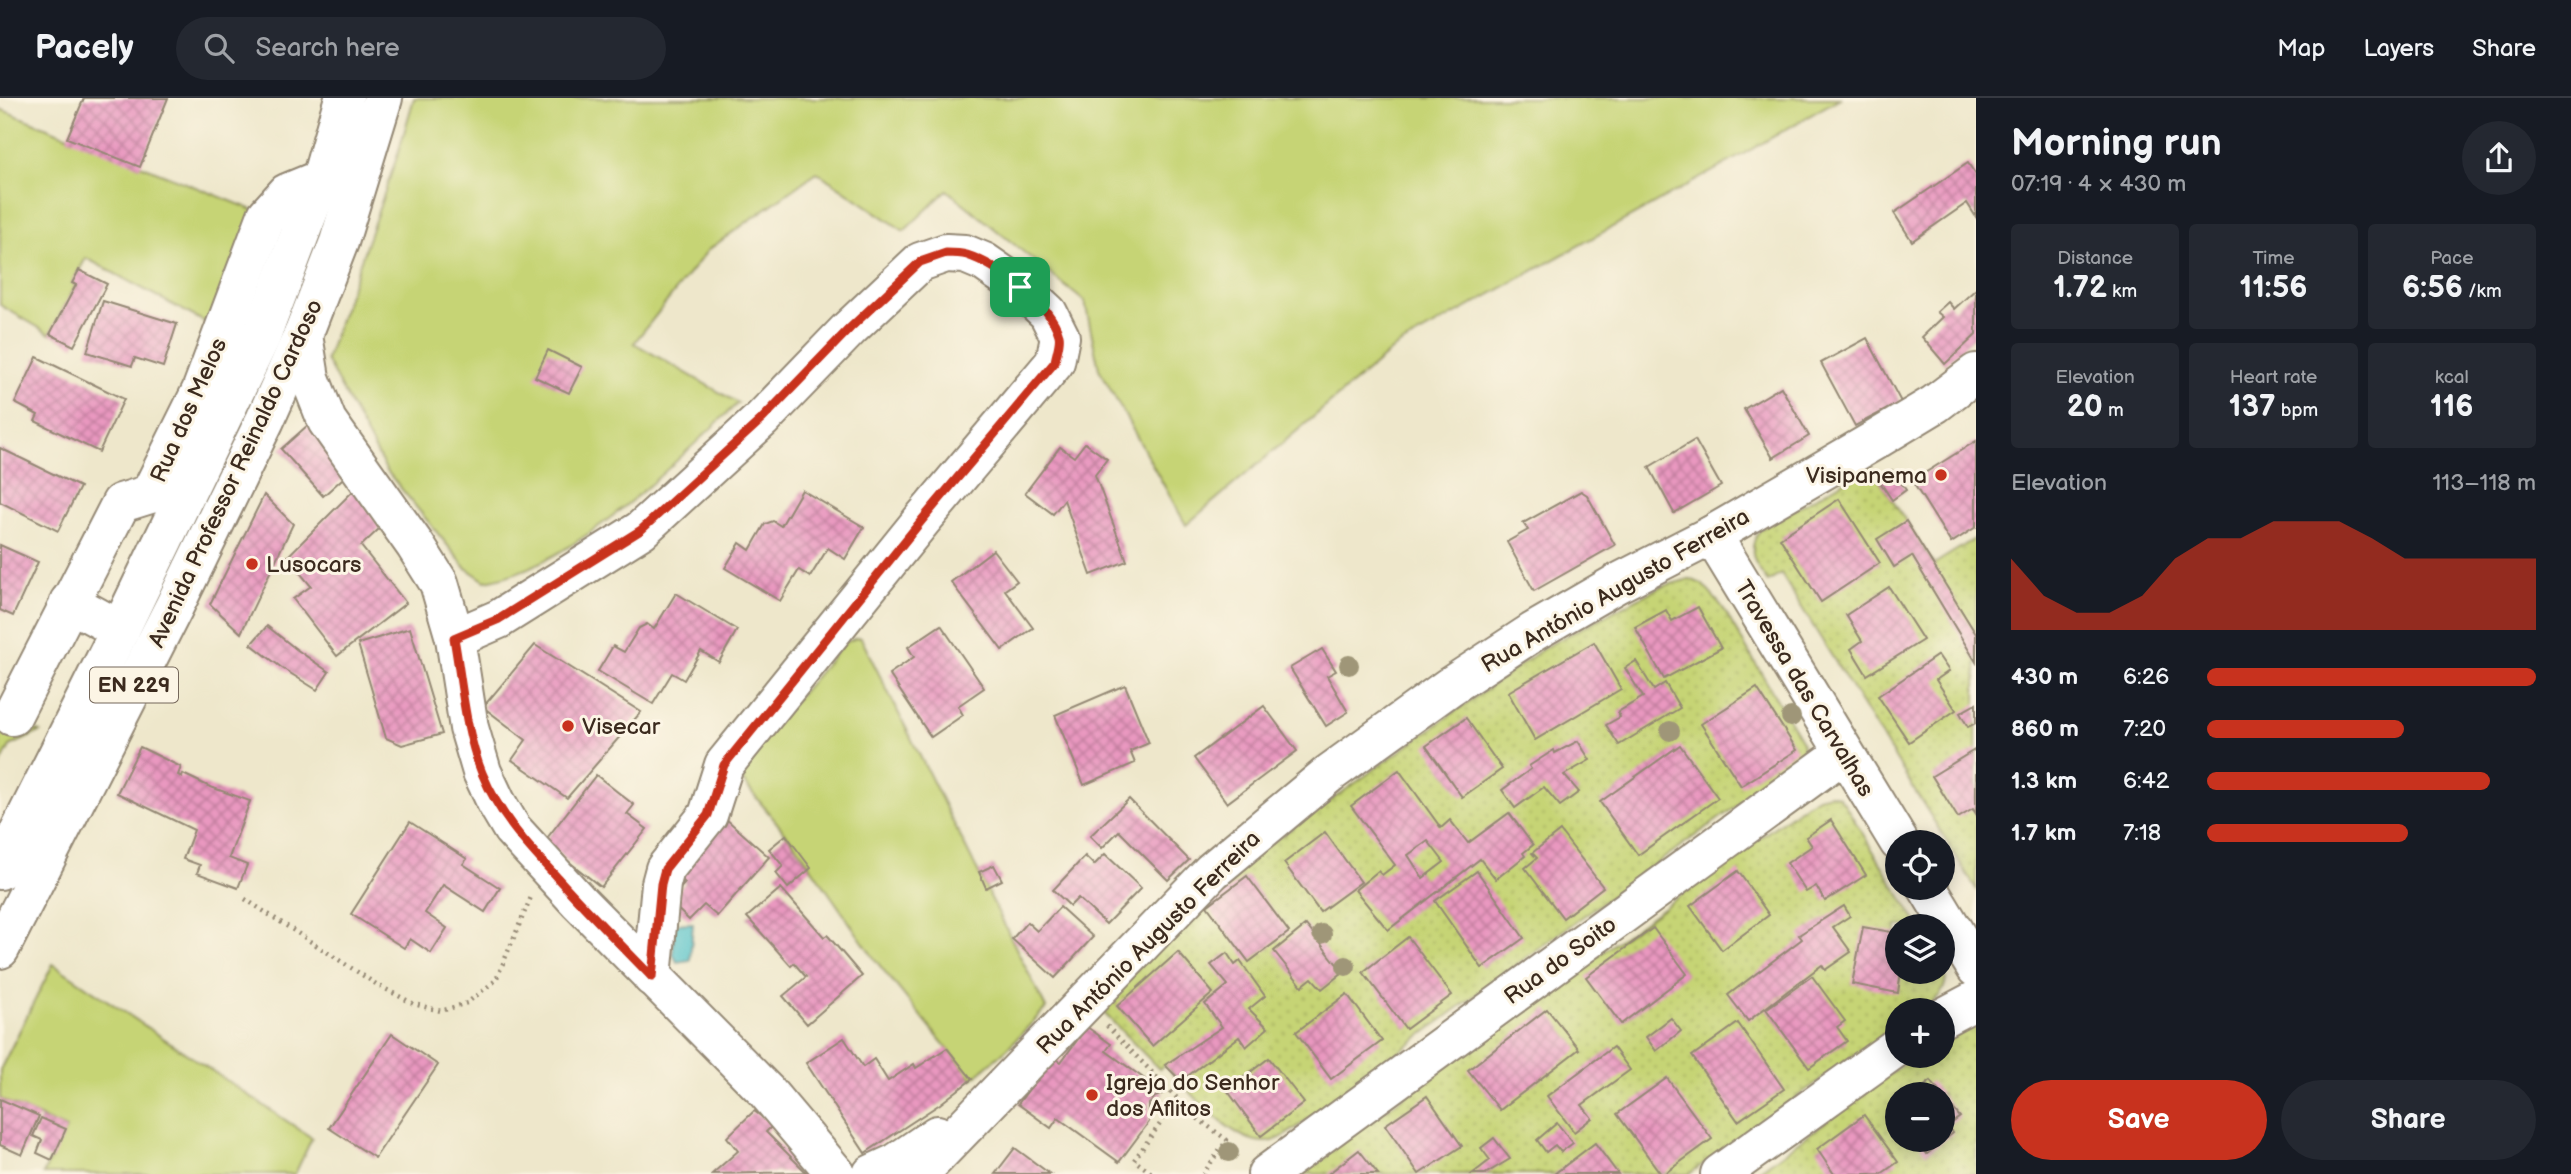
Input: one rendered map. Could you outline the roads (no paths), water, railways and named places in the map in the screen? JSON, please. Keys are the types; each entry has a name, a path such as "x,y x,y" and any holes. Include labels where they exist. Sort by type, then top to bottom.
{"street":[{"name":"Avenida Professor Reinaldo Cardoso","path":"0,870 120,630 261,337 321,179 344,98"},
{"name":"Avenida Professor Reinaldo Cardoso","path":"0,949 174,607 265,420 303,335 339,242 383,98"},
{"name":"Rua dos Melos","path":"12,716 121,503 150,494 201,391 267,215 287,193 321,179"},
{"path":"454,638 499,619 641,530 762,419 850,328 920,262 946,253 965,254 984,262 1020,287 1048,313 1060,337 1055,362 922,520 724,765 708,815 665,869 661,884 652,977"},
{"path":"303,335 310,378 327,421 439,583 454,638 469,728 482,772 512,828 652,977 766,1091 836,1174"},
{"name":"Rua António Augusto Ferreira","path":"919,1174 1212,872 1290,804 1361,750 1449,687 1533,632 1616,584 1712,535 1935,404 1976,373"},
{"name":"Travessa das Carvalhas","path":"1712,535 1892,830"},
{"path":"69,602 120,630"},
{"name":"Rua do Soito","path":"1271,1171 1844,753"},
{"path":"1935,900 1976,968"},
{"path":"1955,1011 1976,1000"},
{"path":"1720,1174 1885,1056"},
{"name":"Rua António Augusto Ferreira","path":"872,1174 896,1163 934,1137 1029,1061"}],"water":[{"path":"693,923 690,960 677,962 673,954 674,924"}],"place":[{"name":"Visipanema","path":"1941,475"},
{"name":"Lusocars","path":"252,564"},
{"name":"Visecar","path":"568,726"},
{"name":"Igreja do Senhor dos Aflitos","path":"1092,1095"}]}
